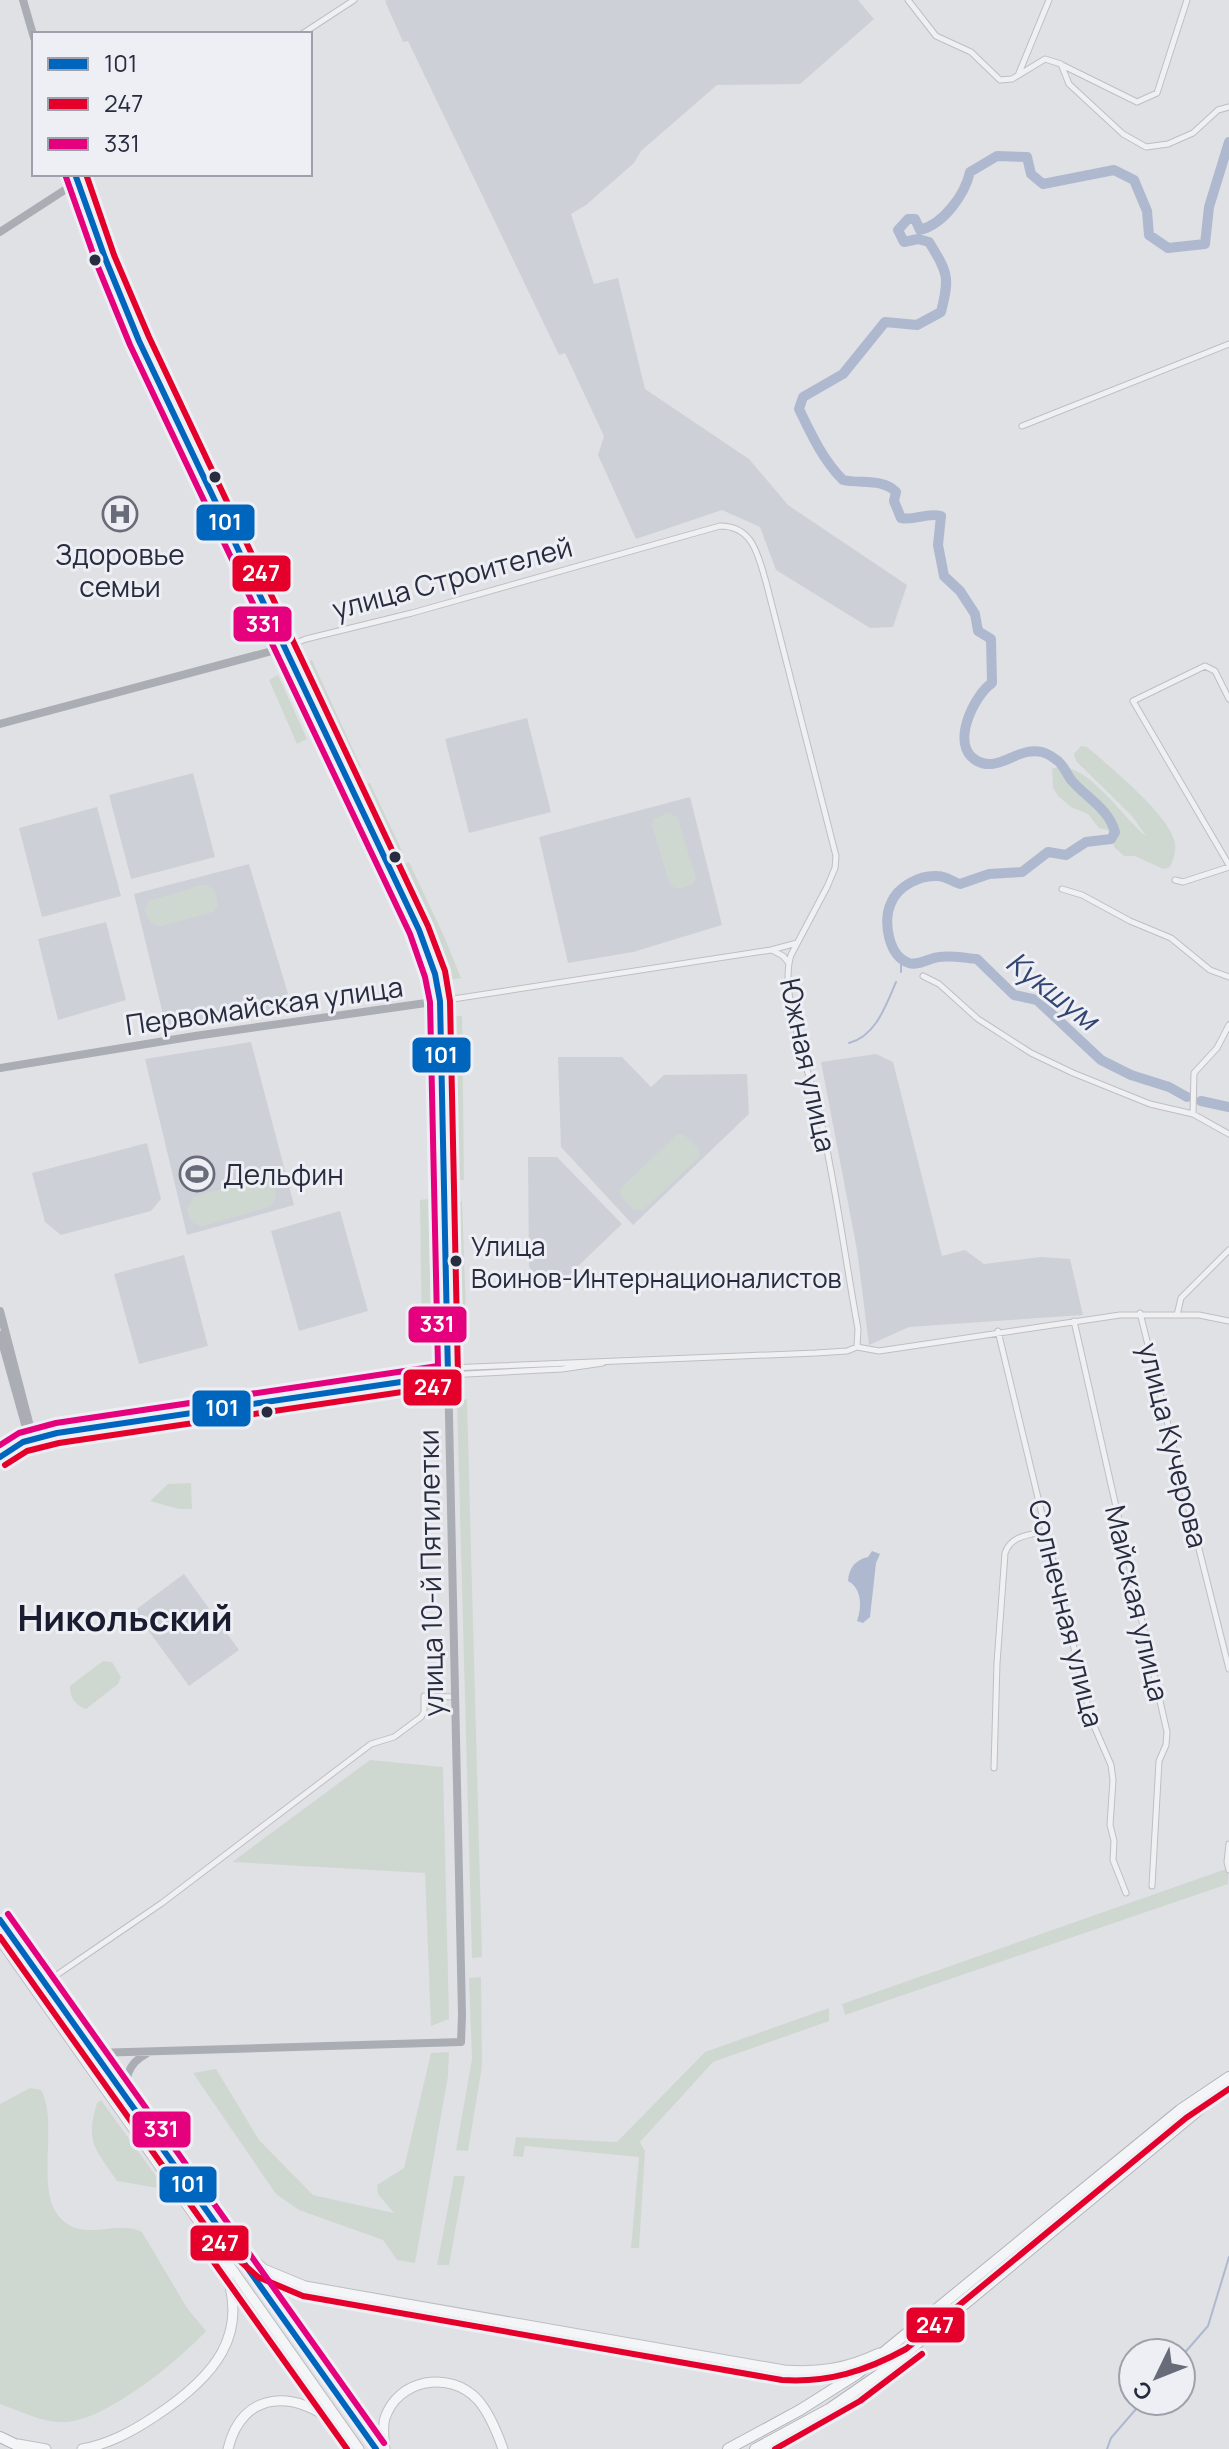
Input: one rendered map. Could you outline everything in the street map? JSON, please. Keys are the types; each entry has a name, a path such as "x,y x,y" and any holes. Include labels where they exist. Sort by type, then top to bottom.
{"highway":[{"path":"728,2449 835,2389 900,2341 1180,2110 1229,2077"},
{"path":"755,2449 855,2392 909,2352 1229,2085"},
{"path":"5,2440 25,2449"}],"main road":[{"path":"23,0 32,32"},
{"path":"0,232 76,178"},
{"name":"улица 10-й Пятилетки","path":"76,178 103,257 133,329 419,930 435,974 440,1001 461,2042 152,2052"},
{"name":"улица Строителей","path":"0,724 283,648"},
{"name":"Первомайская улица","path":"0,1068 440,1001"},
{"path":"0,1311 5,1343 30,1435"},
{"path":"0,1450 30,1435 448,1372"},
{"path":"0,1457 30,1435"},
{"path":"0,1920 376,2449"},
{"path":"0,1940 359,2449"},
{"path":"80,2054 152,2052"},
{"path":"127,2100 125,2082 129,2068 138,2058 152,2052"},
{"path":"221,2231 264,2269 305,2286 784,2370 818,2372 838,2369 855,2364 900,2341"},
{"path":"82,2449 111,2442 132,2431 192,2390 217,2363 231,2332 233,2315 224,2267 211,2240"},
{"path":"385,2449 384,2424 393,2402 415,2385 443,2381 461,2387 476,2399 492,2422 503,2449"},
{"path":"228,2449 243,2419 260,2406 281,2400 303,2402 315,2407 350,2436"},
{"path":"767,2449 809,2420"},
{"path":"5,2440 46,2449"}],"street":[{"path":"305,32 354,0"},
{"path":"908,0 936,36 971,52 995,77 1006,81 1045,59 1137,102 1157,93 1187,0"},
{"path":"1019,74 1049,0"},
{"path":"1061,64 1069,84 1123,134 1146,147 1168,144 1193,133 1218,110 1229,107"},
{"path":"1022,426 1229,344"},
{"name":"улица Строителей","path":"283,648 306,639 412,613 720,526 730,526"},
{"name":"Южная улица","path":"730,526 747,535 757,553 836,856 833,875 789,963 792,1008 821,1118 858,1329 857,1347"},
{"path":"1175,880 1183,882 1229,866 1133,705 1135,698 1205,666 1215,671 1229,699"},
{"path":"1062,889 1082,895 1130,921 1171,938 1210,970 1229,977"},
{"name":"Первомайская улица","path":"440,1001 771,950 797,943"},
{"path":"771,950 789,963"},
{"path":"923,976 939,984 978,1019 1031,1053 1150,1104 1193,1114 1229,1134"},
{"path":"1193,1114 1194,1073 1217,1048 1229,1025"},
{"path":"1177,1315 1181,1298 1229,1250"},
{"path":"448,1372 816,1353 847,1351 857,1347 879,1351 998,1331 1140,1313 1210,1316 1229,1321"},
{"name":"улица Кучерова","path":"1140,1313 1229,1669"},
{"name":"Майская улица","path":"1074,1321 1167,1732 1166,1745 1159,1761 1152,1886"},
{"name":"Солнечная улица","path":"998,1331 1091,1719 1111,1765 1113,1860 1126,1893"},
{"path":"994,1768 1005,1553 1008,1544 1016,1538 1046,1531"},
{"path":"45,1983 162,1903 371,1744 394,1737 422,1716 424,1696 455,1697"},
{"path":"1229,1844 1229,1870"}],"shaded area":[{"path":"387,0 858,0 874,19 800,84 717,85 641,151 634,163 586,205 571,214 594,284 618,278 645,389 749,459 788,505 907,585 893,627 870,628 776,570 760,527 722,510 636,539 598,455 604,436 565,353 559,355 408,41 403,42"},
{"path":"312,660 361,767 351,769 303,663"},
{"path":"278,675 307,739 297,744 269,680"},
{"path":"527,718 551,812 469,833 445,739"},
{"path":"1081,746 1087,747 1123,778 1162,819 1175,843 1170,867 1163,869 1135,856 1124,856 1114,847 1107,830 1099,828 1088,814 1071,807 1058,796 1053,788 1052,769 1064,767 1077,771 1103,792 1146,836 1132,816 1076,761 1074,754"},
{"path":"193,773 215,857 131,879 109,795"},
{"path":"370,783 403,853 394,855 360,785"},
{"path":"690,797 722,925 633,952 568,963 539,837"},
{"path":"97,807 121,896 42,917 19,828"},
{"path":"669,813 677,817 696,878 693,884 677,889 670,884 652,825 653,819"},
{"path":"409,862 461,978 449,980 400,865"},
{"path":"249,864 292,1007 166,1027 134,894"},
{"path":"202,885 212,888 215,894 218,905 213,912 161,926 150,923 145,909 149,901"},
{"path":"106,922 126,1000 58,1020 38,939"},
{"path":"452,1016 462,1016 464,1180 452,1180"},
{"path":"251,1042 294,1205 187,1235 145,1059"},
{"path":"876,1054 893,1062 942,1256 965,1250 984,1264 1041,1257 1070,1259 1083,1315 909,1327 869,1345 857,1250 821,1062"},
{"path":"558,1057 622,1057 651,1087 664,1075 747,1074 749,1114 633,1225 561,1147"},
{"path":"678,1134 683,1134 699,1150 699,1157 643,1210 634,1210 620,1195 620,1189"},
{"path":"147,1143 161,1199 151,1211 61,1235 45,1222 32,1173"},
{"path":"528,1157 557,1157 622,1224 551,1292 529,1267"},
{"path":"262,1177 270,1180 276,1190 269,1207 203,1226 190,1218 187,1208 194,1197"},
{"path":"428,1199 432,1344 422,1345 420,1200"},
{"path":"462,1201 467,1338 456,1338 454,1202"},
{"path":"340,1211 368,1311 299,1331 271,1231"},
{"path":"184,1255 208,1346 139,1364 114,1274"},
{"path":"467,1399 482,1957 472,1958 457,1401"},
{"path":"191,1483 192,1509 179,1509 150,1501 168,1484"},
{"path":"184,1574 239,1650 189,1686 134,1611"},
{"path":"103,1661 112,1662 121,1677 118,1684 86,1709 74,1700 70,1686"},
{"path":"370,1760 443,1767 449,2019 431,2026 425,1873 232,1862"},
{"path":"1229,1868 1228,1884 845,2015 842,2004"},
{"path":"481,1977 482,2066 468,2151 456,2150 472,2059 469,1978"},
{"path":"829,2008 829,2021 713,2062 640,2142 645,2151 639,2248 631,2248 639,2157 525,2146 523,2157 513,2156 516,2137 617,2142 705,2052"},
{"path":"449,2052 448,2076 415,2263 397,2260 383,2240 299,2210 276,2194 193,2073 216,2069 259,2140 313,2195 394,2213 378,2194 377,2185 404,2168 431,2053"},
{"path":"30,2088 41,2090 46,2105 48,2181 57,2214 78,2229 125,2228 142,2232 187,2308 206,2331 178,2358 121,2400 82,2419 66,2422 41,2419 0,2404 0,2104"},
{"path":"101,2100 164,2189 117,2181 92,2137 97,2103"},
{"path":"454,2176 465,2176 449,2265 437,2265"}],"water":[{"path":"872,1551 880,1554 876,1563 870,1617 863,1623 857,1621 860,1610 858,1593 848,1581 854,1565"}],"waterway":[{"name":"Кукшум","path":"1187,1097 1101,1060 1037,1000 1014,995 977,959 944,956 913,964 902,959 892,946 887,919 889,910 894,897 910,883 937,876 960,884 989,874 1022,872 1048,852 1066,855 1086,842 1111,839 1115,832 1103,810 1048,754 1033,751 993,764 977,761 969,754 965,744 967,721 978,698 992,683 991,639 978,631 975,614 960,591 944,576 938,545 941,516 901,518 894,501 896,492 891,488 878,483 843,480 823,455 799,409 803,397 843,374 885,322 917,325 941,312 946,276 940,261 929,242 918,239 904,242 898,230 908,219 915,219 920,230 937,222 958,198 970,172 997,156 1027,157 1031,174 1043,184 1114,170 1134,180 1147,211 1149,235 1168,248 1205,244 1209,207 1229,142"},
{"path":"901,972 905,961"},
{"path":"849,1043 873,1027 896,982"},
{"name":"Кукшум","path":"1201,1101 1229,1107"},
{"path":"1197,2339 1208,2326 1229,2257"},
{"path":"1107,2449 1111,2438 1129,2417"}],"transit line":[{"name":"101","path":"76,176 139,341 419,930 435,974 440,1001 448,1375"},
{"name":"247","path":"5,1465 27,1451 59,1443 449,1385 458,1376 450,1001 445,971 428,926 149,337 114,255 87,176"},
{"name":"331","path":"0,1445 19,1433 56,1423 438,1366 430,1002 425,977 410,934 130,345 66,177"},
{"name":"101","path":"0,1457 23,1442 57,1433 448,1375"},
{"name":"331","path":"8,1914 384,2443"},
{"name":"101","path":"0,1920 376,2449"},
{"name":"247","path":"0,1937 214,2238 258,2277 303,2296 782,2380 815,2380 846,2374 906,2349 1186,2118 1229,2089"},
{"name":"247","path":"198,2240 347,2449"},
{"name":"247","path":"775,2449 860,2401 922,2354"}],"place":[{"name":"Здоровье семьи","path":"120,514"},
{"name":"Дельфин","path":"197,1174"},
{"name":"Улица Воинов-Интернационалистов","path":"456,1261"}],"district":[{"name":"Никольский","path":"125,1617"}]}
